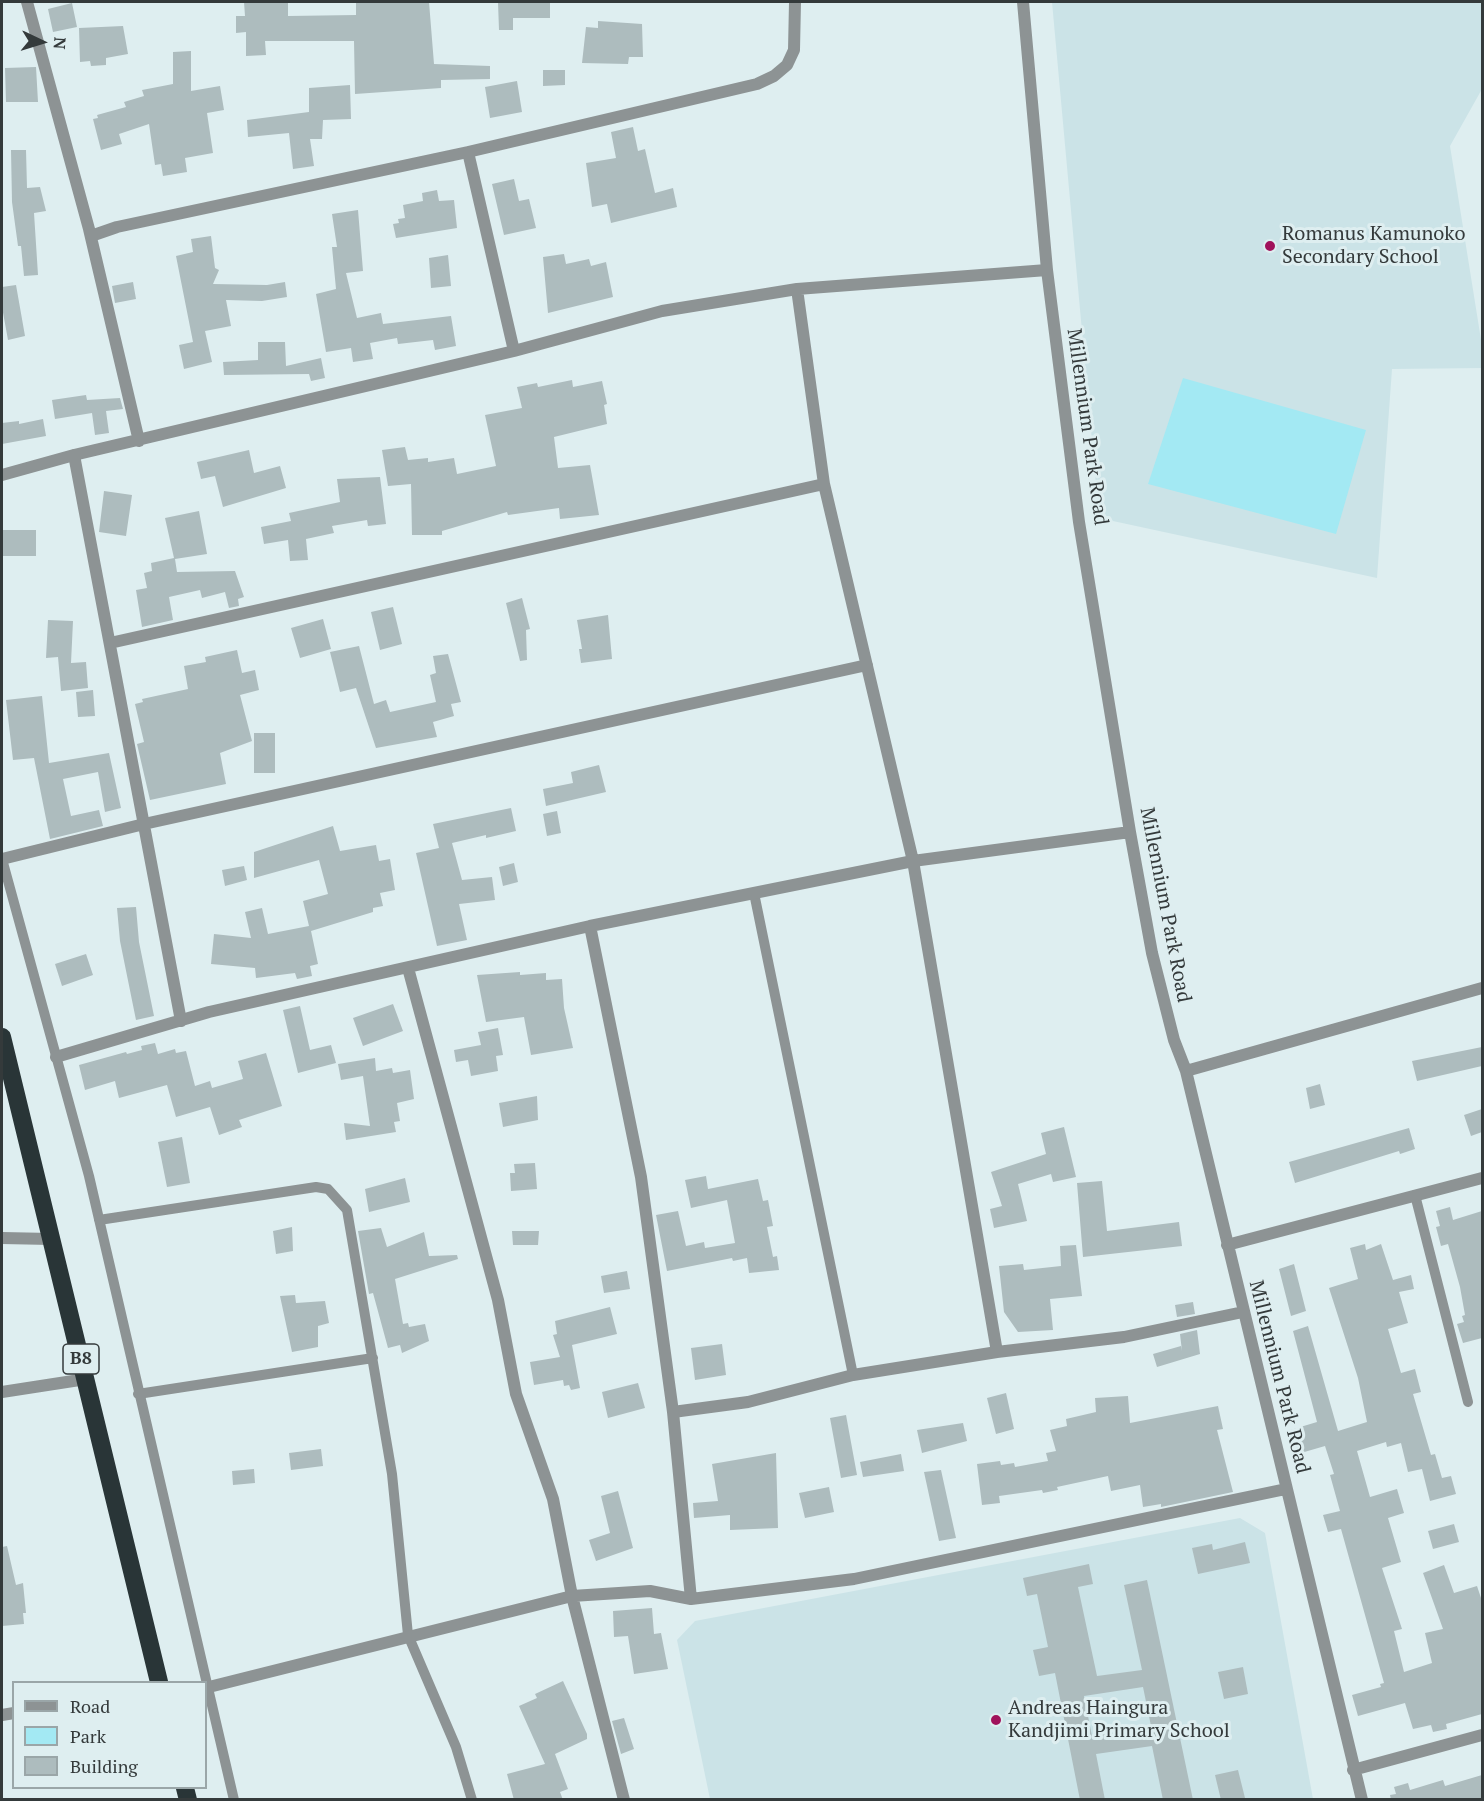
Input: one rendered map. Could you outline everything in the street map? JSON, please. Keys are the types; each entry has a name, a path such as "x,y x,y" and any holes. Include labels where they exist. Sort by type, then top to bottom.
{"highway":[{"name":"B8","path":"2,1037 159,1681"}],"street":[{"path":"27,2 91,236 139,441"},
{"path":"91,236 117,227 468,152 757,84 774,76 787,65 794,50 795,2"},
{"name":"Millennium Park Road","path":"1023,2 1047,270 1079,522 1152,953 1174,1040 1186,1071 1362,1800"},
{"path":"468,152 514,351"},
{"path":"2,475 74,455 514,351 662,311 797,289 1047,270"},
{"path":"797,289 824,484 913,861 997,1352"},
{"path":"74,455 181,1020"},
{"path":"110,643 824,484"},
{"path":"2,859 144,824 867,665"},
{"path":"56,1057 181,1020 590,926 913,861 1130,832"},
{"path":"590,926 641,1178 673,1412 691,1599"},
{"path":"408,968 498,1300 516,1394 553,1499 572,1596 624,1800"},
{"path":"1186,1071 1482,988"},
{"path":"1227,1245 1482,1178"},
{"path":"2,1238 51,1239"},
{"path":"673,1412 748,1402 853,1375 997,1352 1134,1335 1243,1312"},
{"path":"2,1392 86,1379"},
{"path":"209,1687 408,1635 572,1596 650,1591 691,1599 854,1579 1286,1489"},
{"path":"1353,1770 1482,1736"}],"lane":[{"path":"2,859 99,1220 234,1800"},
{"path":"754,893 853,1375"},
{"path":"99,1220 316,1186 328,1188 347,1210 392,1473 408,1635 456,1747 472,1800"},
{"path":"1415,1195 1468,1402"},
{"path":"138,1394 373,1358"}],"shaded area":[{"name":"Romanus Kamunoko Secondary School","path":"1052,2 1482,2 1482,89 1450,146 1482,346 1482,368 1392,369 1377,578 1099,518"},
{"name":"Andreas Haingura Kandjimi Primary School","path":"1240,1518 1265,1533 1313,1799 710,1799 677,1640 695,1621"}],"green space":[{"path":"1183,378 1366,430 1336,534 1148,484"}],"building":[{"path":"244,2 288,2 288,16 356,15 356,2 429,2 434,64 490,66 490,79 441,80 441,88 355,94 354,41 265,41 266,55 246,56 246,32 236,33 236,16 245,16"},
{"path":"498,2 550,2 550,18 513,18 513,30 499,30"},
{"path":"72,3 77,27 53,32 48,9"},
{"path":"598,21 642,24 643,57 629,57 628,64 582,63 586,27 598,28"},
{"path":"123,26 128,54 106,58 106,65 91,66 90,61 80,62 79,28"},
{"path":"191,51 191,91 220,86 224,110 207,113 213,153 185,158 187,172 163,176 161,164 155,165 149,124 119,134 122,144 101,150 93,119 98,118 97,115 126,107 124,102 144,96 142,90 173,84 173,52"},
{"path":"36,67 38,102 6,102 5,68"},
{"path":"543,70 565,70 565,85 543,86"},
{"path":"517,81 522,112 490,118 485,87"},
{"path":"350,85 351,119 323,120 322,139 310,139 314,166 293,169 289,133 248,137 247,120 309,112 309,88"},
{"path":"633,127 638,151 645,149 655,193 673,188 677,207 611,223 607,204 592,207 586,163 616,158 611,132"},
{"path":"11,150 26,150 27,188 40,187 46,211 34,213 38,275 24,276 21,246 18,246 12,202"},
{"path":"514,179 519,201 529,199 536,228 504,235 492,184"},
{"path":"437,190 439,201 454,200 457,228 396,238 393,224 399,223 398,219 405,218 403,205 423,201 422,193"},
{"path":"358,210 363,271 346,273 357,318 381,313 383,324 451,316 456,346 435,350 433,340 398,344 397,338 370,343 373,359 353,362 351,348 326,352 316,294 336,289 332,247 337,247 332,214"},
{"path":"211,236 215,268 219,270 213,284 267,285 285,282 287,297 262,301 226,300 231,326 205,331 212,362 184,369 179,345 193,342 176,256 193,252 191,239"},
{"path":"564,254 566,264 589,259 591,266 606,262 613,297 548,313 543,257"},
{"path":"448,255 451,286 431,288 429,258"},
{"path":"133,282 136,299 115,303 112,286"},
{"path":"16,285 25,336 8,340 2,307 2,287"},
{"path":"258,342 285,342 286,366 321,358 325,378 311,381 309,374 224,375 223,362 258,360"},
{"path":"572,380 573,387 602,381 607,404 604,405 607,424 554,437 558,468 590,465 599,515 560,519 559,508 508,515 507,512 442,531 442,535 412,535 411,484 388,486 382,450 405,447 408,460 428,458 428,462 454,458 457,474 496,466 485,415 522,408 517,387 537,383 538,387"},
{"path":"86,395 87,400 120,398 123,409 106,411 109,433 95,435 92,413 55,419 52,400"},
{"path":"43,419 46,436 2,444 2,423 19,421 19,424"},
{"path":"249,450 254,473 280,466 286,488 223,507 215,476 201,479 197,462"},
{"path":"380,477 386,524 368,526 367,520 332,526 334,533 306,539 308,560 290,561 288,540 264,544 261,527 291,521 289,513 340,502 337,479"},
{"path":"104,491 132,495 126,536 99,532"},
{"path":"199,511 207,554 175,559 177,572 235,571 244,597 238,599 239,606 229,608 225,592 202,598 200,590 169,597 173,620 142,627 136,590 147,588 144,573 152,571 151,563 174,558 165,518"},
{"path":"2,530 36,530 36,556 2,556"},
{"path":"522,598 530,629 526,630 527,660 520,661 506,603"},
{"path":"393,607 402,644 380,650 371,612"},
{"path":"608,615 612,659 581,663 579,649 582,649 577,620"},
{"path":"323,619 331,649 300,658 291,628"},
{"path":"48,620 73,621 71,663 86,662 88,688 61,691 58,657 46,658"},
{"path":"359,646 374,704 386,700 390,712 436,702 430,675 436,673 433,656 448,654 461,702 451,704 454,716 433,722 437,737 376,748 356,688 340,692 330,652"},
{"path":"237,650 242,673 255,670 259,690 240,695 252,741 220,753 226,784 150,800 137,744 144,742 135,704 143,702 142,699 188,689 184,666 206,662 205,657"},
{"path":"93,690 95,716 78,717 76,692"},
{"path":"42,696 49,763 109,753 121,808 105,812 98,772 63,779 71,816 99,810 103,826 50,839 34,758 13,760 6,700"},
{"path":"254,733 275,733 275,773 254,773"},
{"path":"599,765 606,792 546,806 543,789 573,783 571,772"},
{"path":"511,808 516,831 452,843 462,880 492,877 495,900 459,904 467,940 437,946 416,853 439,848 433,824"},
{"path":"557,811 561,833 547,836 543,814"},
{"path":"333,826 340,851 376,845 379,861 390,859 395,890 380,893 383,906 373,908 373,912 311,931 318,964 310,966 312,976 297,979 295,973 256,978 255,968 211,964 214,934 251,938 245,912 262,908 268,934 309,926 303,901 328,894 319,860 254,878 254,852"},
{"path":"514,863 518,882 503,886 499,867"},
{"path":"244,866 247,880 225,886 222,870"},
{"path":"136,907 139,942 154,1016 136,1020 120,941 117,908"},
{"path":"86,954 93,975 62,986 55,964"},
{"path":"520,972 520,975 546,973 546,980 562,979 564,1008 573,1048 531,1055 524,1017 486,1022 477,975"},
{"path":"393,1004 403,1031 363,1046 353,1018"},
{"path":"300,1006 310,1050 331,1045 336,1063 298,1073 283,1010"},
{"path":"498,1028 503,1055 496,1056 498,1071 471,1076 468,1060 456,1062 454,1050 481,1045 478,1032"},
{"path":"155,1043 158,1054 175,1049 176,1053 186,1051 195,1086 210,1081 212,1088 243,1079 238,1061 266,1053 282,1106 239,1120 242,1127 219,1135 210,1107 176,1117 167,1085 119,1098 115,1081 85,1090 79,1065 142,1050 141,1046"},
{"path":"1482,1047 1482,1066 1417,1081 1412,1061"},
{"path":"375,1058 376,1071 392,1068 393,1073 410,1070 414,1099 397,1103 400,1121 394,1122 396,1132 346,1140 344,1123 370,1126 363,1076 341,1080 338,1064"},
{"path":"1320,1084 1325,1105 1310,1109 1306,1088"},
{"path":"537,1096 538,1120 503,1127 499,1103"},
{"path":"1482,1109 1482,1132 1471,1136 1464,1115"},
{"path":"1064,1127 1076,1177 1053,1182 1051,1174 1018,1184 1027,1221 994,1228 990,1209 1002,1206 991,1172 1046,1154 1041,1133"},
{"path":"1409,1128 1415,1149 1400,1154 1399,1151 1295,1183 1289,1162"},
{"path":"182,1137 190,1183 167,1187 158,1142"},
{"path":"535,1163 537,1189 511,1191 510,1173 515,1173 514,1164"},
{"path":"706,1176 708,1189 758,1179 763,1201 768,1200 773,1226 767,1227 773,1257 777,1256 779,1270 749,1273 747,1258 733,1261 732,1258 667,1271 656,1215 678,1211 686,1246 704,1242 705,1248 735,1243 727,1200 691,1208 685,1180"},
{"path":"405,1178 410,1202 369,1212 365,1189"},
{"path":"1102,1181 1107,1231 1179,1222 1182,1246 1083,1257 1077,1183"},
{"path":"1450,1207 1453,1220 1482,1211 1482,1338 1463,1343 1457,1324 1464,1322 1462,1316 1465,1315 1460,1287 1448,1244 1441,1246 1436,1227 1440,1226 1436,1211"},
{"path":"292,1227 293,1251 276,1254 273,1231"},
{"path":"381,1228 387,1247 424,1232 429,1256 457,1255 458,1259 395,1279 403,1324 408,1323 409,1327 425,1324 429,1341 402,1353 400,1345 388,1348 373,1293 369,1294 358,1231"},
{"path":"512,1231 539,1231 538,1245 513,1245"},
{"path":"1365,1244 1366,1250 1381,1244 1393,1280 1411,1275 1414,1289 1399,1292 1408,1323 1388,1329 1401,1373 1415,1369 1421,1392 1413,1394 1431,1455 1435,1454 1442,1478 1451,1476 1456,1494 1430,1501 1422,1469 1408,1472 1401,1443 1387,1447 1386,1442 1357,1451 1370,1497 1397,1489 1404,1513 1388,1518 1401,1562 1382,1568 1402,1629 1394,1631 1404,1672 1432,1663 1425,1633 1443,1629 1423,1573 1444,1565 1454,1593 1477,1586 1482,1601 1482,1714 1446,1724 1447,1729 1433,1732 1431,1725 1413,1729 1405,1703 1358,1716 1352,1695 1381,1687 1380,1684 1384,1683 1341,1529 1328,1532 1323,1515 1340,1511 1330,1475 1334,1474 1325,1446 1294,1455 1287,1431 1317,1422 1293,1331 1308,1326 1338,1431 1367,1422 1358,1378 1329,1288 1358,1279 1350,1248"},
{"path":"1076,1245 1082,1296 1050,1299 1053,1330 1018,1332 1004,1312 999,1266 1023,1264 1024,1270 1061,1266 1060,1246"},
{"path":"1294,1264 1306,1311 1291,1316 1279,1269"},
{"path":"627,1271 630,1289 604,1293 601,1276"},
{"path":"295,1295 296,1303 325,1301 329,1323 318,1326 318,1347 292,1352 280,1296"},
{"path":"1193,1302 1195,1314 1177,1317 1175,1305"},
{"path":"610,1307 617,1334 572,1345 580,1388 571,1390 569,1385 564,1386 563,1380 534,1385 530,1362 560,1357 553,1335 557,1334 555,1321"},
{"path":"1197,1330 1200,1354 1157,1367 1153,1354 1181,1346 1182,1351 1180,1334"},
{"path":"722,1344 726,1375 695,1380 691,1348"},
{"path":"638,1383 645,1408 608,1418 602,1392"},
{"path":"1006,1393 1014,1429 996,1434 987,1398"},
{"path":"1128,1396 1130,1423 1218,1406 1223,1429 1217,1430 1233,1492 1161,1507 1161,1504 1143,1507 1140,1485 1111,1491 1108,1476 1057,1487 1058,1490 1043,1493 1042,1490 999,1496 1000,1503 982,1505 977,1464 1000,1461 1001,1465 1014,1463 1015,1467 1048,1461 1046,1453 1056,1451 1050,1430 1067,1426 1066,1419 1096,1412 1095,1398"},
{"path":"846,1415 857,1475 841,1478 830,1418"},
{"path":"963,1423 967,1441 922,1453 917,1430"},
{"path":"321,1449 323,1466 291,1470 289,1453"},
{"path":"776,1453 778,1528 730,1530 730,1515 694,1518 693,1503 718,1501 712,1464"},
{"path":"901,1454 904,1471 863,1477 860,1462"},
{"path":"254,1469 255,1483 233,1485 232,1471"},
{"path":"941,1470 956,1538 939,1541 924,1472"},
{"path":"829,1487 834,1512 805,1518 799,1493"},
{"path":"618,1491 633,1548 596,1561 589,1540 610,1533 601,1496"},
{"path":"1454,1524 1459,1542 1433,1549 1428,1531"},
{"path":"1245,1542 1250,1563 1198,1574 1192,1548 1212,1544 1213,1550"},
{"path":"7,1546 16,1585 23,1583 26,1613 23,1613 24,1624 2,1626 2,1547"},
{"path":"1089,1564 1093,1584 1078,1587 1097,1676 1142,1670 1124,1585 1147,1580 1193,1800 1163,1800 1152,1746 1096,1754 1105,1800 1080,1800 1055,1673 1039,1676 1033,1650 1048,1647 1037,1594 1027,1596 1023,1578","holes":["1143,1687 1151,1726 1092,1736 1084,1696"]},
{"path":"652,1608 654,1634 661,1633 668,1669 634,1674 628,1636 614,1637 613,1611"},
{"path":"1243,1667 1248,1694 1224,1699 1218,1672"},
{"path":"563,1681 587,1734 587,1739 555,1754 568,1789 560,1792 563,1800 514,1800 507,1774 545,1764 519,1706 537,1698 535,1694"},
{"path":"624,1718 634,1749 621,1754 612,1721"},
{"path":"1238,1770 1245,1798 1221,1800 1215,1775"},
{"path":"1482,1775 1482,1800 1391,1800 1390,1795 1396,1794 1394,1787 1408,1783 1410,1790 1443,1780 1445,1786"}],"place":[{"name":"Romanus Kamunoko Secondary School","path":"1270,246"},
{"name":"Andreas Haingura Kandjimi Primary School","path":"996,1720"}]}
